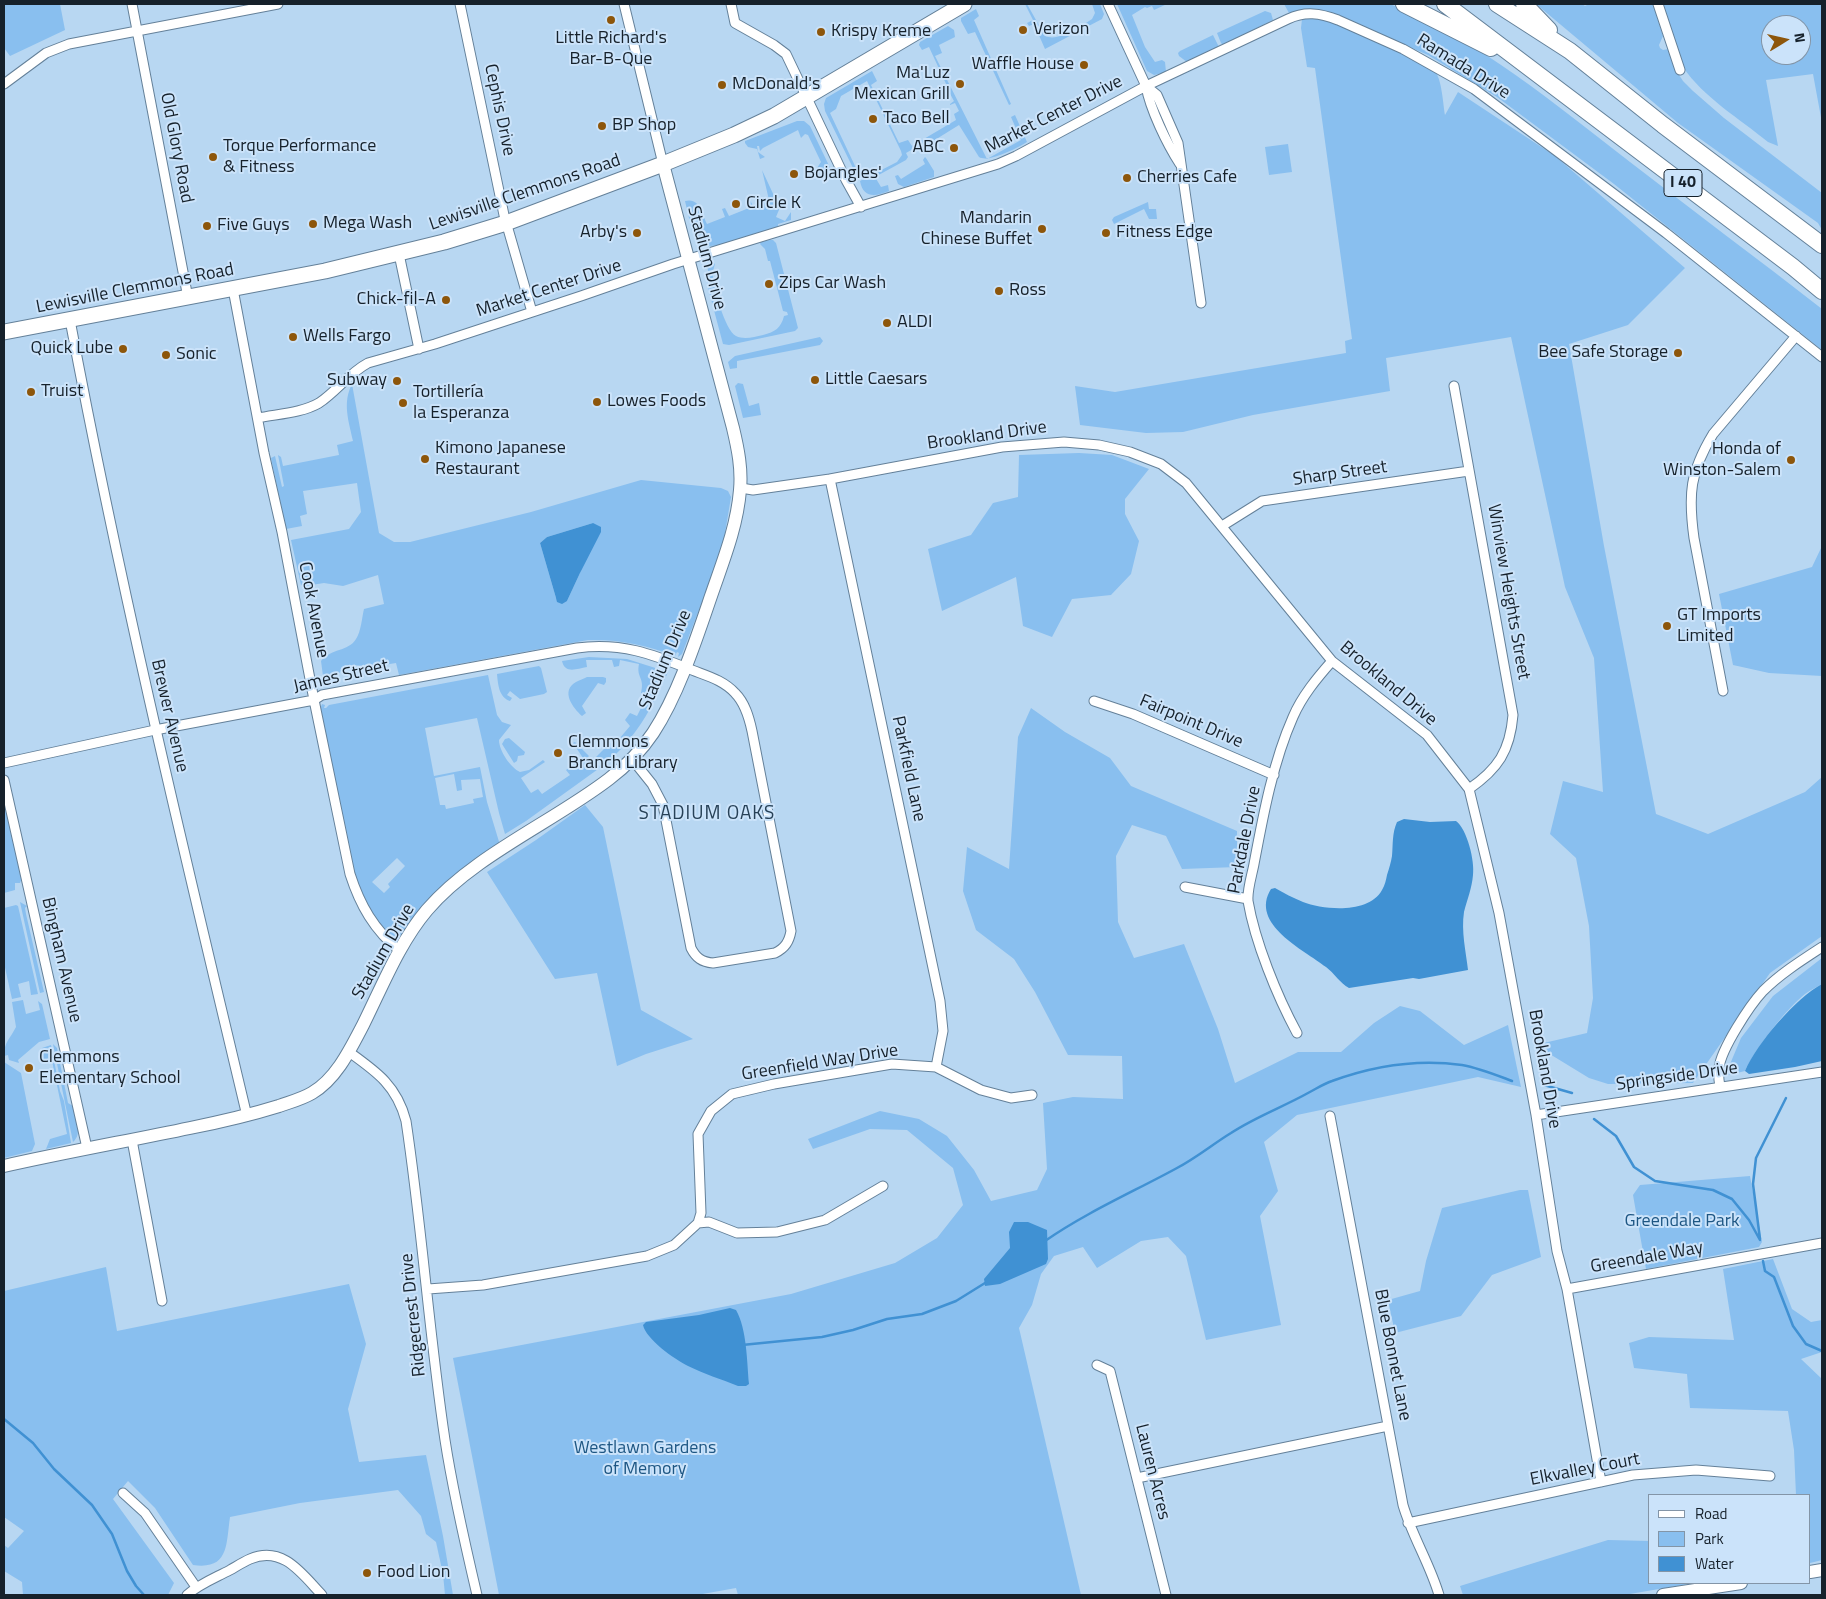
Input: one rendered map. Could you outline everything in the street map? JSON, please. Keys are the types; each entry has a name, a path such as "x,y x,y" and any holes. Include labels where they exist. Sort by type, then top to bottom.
{"highway":[{"path":"1404,4 1533,69"},
{"name":"I 40","path":"1445,4 1533,69 1822,291"},
{"name":"I 40","path":"1497,4 1570,51 1663,125 1822,244"},
{"path":"1524,4 1570,51"}],"main road":[{"name":"Lewisville Clemmons Road","path":"4,332 188,298 399,254 506,223 663,164 734,135 774,116 964,4"}],"street":[{"name":"Old Glory Road","path":"132,4 188,298"},
{"path":"4,84 46,53 69,44 278,4"},
{"name":"Cephis Drive","path":"460,4 506,223 532,312"},
{"name":"Stadium Drive","path":"4,1166 247,1116 297,1100 312,1093 327,1082 349,1052 400,951 426,911 460,880 490,858 577,802 610,778 632,759 660,721 685,667 702,622 737,517 740,488 739,454 663,164 624,4"},
{"path":"731,4 735,23 786,54 846,180 861,207"},
{"path":"1108,4 1146,86 1157,95 1178,144 1201,304"},
{"path":"1658,4 1680,70"},
{"name":"Ramada Drive","path":"1146,86 1295,16 1318,14 1338,20 1403,49 1474,89 1666,233 1822,357"},
{"name":"Market Center Drive","path":"258,418 314,406 326,398 360,367 368,363 420,349 689,259 1007,160 1146,86"},
{"path":"399,254 420,349"},
{"name":"Cook Avenue","path":"233,289 348,868 356,895 366,914 380,933 400,951"},
{"name":"Brewer Avenue","path":"70,320 94,449 155,730 247,1116"},
{"path":"1724,690 1694,538 1691,514 1692,481 1696,466 1713,434 1796,336"},
{"name":"Winview Heights Street","path":"1454,386 1513,716 1509,740 1501,760 1481,781 1469,789"},
{"name":"Brookland Drive","path":"740,488 753,490 830,479 1002,447 1064,442 1099,445 1130,452 1161,464 1186,484 1332,661 1427,735 1469,789 1498,913 1536,1114 1558,1251 1567,1289 1601,1482"},
{"name":"Sharp Street","path":"1222,526 1262,501 1469,472"},
{"name":"Parkfield Lane","path":"830,479 940,1002 943,1031 936,1067"},
{"name":"James Street","path":"4,763 155,730 314,700 322,695 482,664 588,646 612,646 635,650 719,680 729,687 743,703 748,715 791,931 790,939 781,950 713,963 705,962 694,954 691,948 663,805 652,784 632,759"},
{"name":"Parkdale Drive","path":"1297,1033 1275,987 1254,924 1248,899 1259,838 1274,775 1293,716 1303,698 1332,661"},
{"name":"Fairpoint Drive","path":"1094,701 1133,714 1274,775"},
{"name":"Bingham Avenue","path":"4,780 87,1148"},
{"path":"1185,887 1248,899"},
{"path":"1720,1087 1718,1069 1722,1053 1736,1028 1762,991 1822,947"},
{"name":"Ridgecrest Drive","path":"349,1052 379,1076 398,1097 402,1108 410,1148 448,1463 456,1508 476,1595"},
{"name":"Greenfield Way Drive","path":"698,1223 701,1213 698,1134 711,1112 732,1094 774,1084 892,1064 936,1067 981,1090 1011,1098 1032,1096"},
{"name":"Springside Drive","path":"1536,1114 1822,1072"},
{"name":"Blue Bonnet Lane","path":"1330,1116 1402,1498 1408,1523 1439,1595"},
{"path":"132,1140 162,1302"},
{"path":"428,1290 483,1285 647,1256 674,1245 698,1223 709,1222 737,1233 777,1232 825,1220 882,1186"},
{"name":"Greendale Way","path":"1567,1289 1822,1243"},
{"name":"Lauren Acres","path":"1097,1365 1110,1371 1166,1595"},
{"path":"1137,1478 1388,1426"},
{"name":"Elkvalley Court","path":"1408,1523 1633,1475 1696,1470 1770,1476"},
{"path":"123,1494 145,1514 196,1587"},
{"path":"187,1595 196,1587 251,1558 270,1554 282,1557 294,1564 322,1595"},
{"path":"1663,1595 1734,1584"}],"green space":[{"path":"4,4 60,4 65,30 10,56 4,48"},
{"path":"1025,4 1027,4 1045,36 1048,37 1059,36 1073,30 1074,32 1087,26 1086,23 1092,19 1095,13 1092,4 1100,4 1104,14 1102,19 1045,49 1034,24 1029,26 1027,23 1033,20"},
{"path":"1117,4 1167,4 1154,10 1152,6 1145,7 1132,15 1145,47 1155,62 1162,60 1165,62 1166,72 1154,75 1147,71"},
{"path":"1284,4 1390,4 1423,19 1485,55 1545,96 1822,309 1822,350 1614,184 1497,97 1428,55 1326,11 1308,9 1289,13"},
{"path":"1536,4 1582,4 1585,6 1589,4 1653,4 1663,36 1659,45 1660,48 1663,50 1669,49 1675,69 1683,81 1724,118 1822,193 1822,230 1818,223 1678,123"},
{"path":"1663,4 1822,4 1822,123 1813,74 1766,80 1778,146 1768,142 1722,107 1691,78 1683,67"},
{"path":"976,9 979,16 974,20 1011,104 1009,105 975,32 968,34 961,21 961,18"},
{"path":"1265,11 1271,13 1273,20 1223,45 1221,43 1217,33"},
{"path":"1302,19 1331,22 1360,32 1434,70 1442,91 1445,115 1458,92 1555,156 1685,268 1628,325 1569,344 1604,546 1656,814 1708,834 1805,792 1822,777 1822,936 1770,973 1693,1083 1608,1084 1589,1078 1535,1045 1587,1033 1593,998 1589,926 1576,858 1550,834 1563,781 1603,792 1594,658 1565,587 1511,337 1386,358 1390,391 1253,415 1183,432 1146,433 1080,425 1075,386 1115,392 1346,353 1345,341 1352,339 1315,68 1307,67 1301,28"},
{"path":"948,26 954,30 955,37 939,45 942,53 935,56 987,158 979,157 959,125 930,143 927,141 906,153 908,157 906,160 875,177 881,187 888,185 889,191 870,195 864,191 860,181 897,162 902,155 901,151 867,81 841,96 836,109 830,113 856,168 853,168 825,111 824,104 826,98 872,71 877,81 871,85 899,143 908,140 912,146 956,120 954,114 959,111 955,103 950,105 954,101 949,92 945,94 942,91 947,86 929,47 922,50 919,45 920,42"},
{"path":"1213,35 1219,47 1187,62 1179,56 1178,53 1180,51"},
{"path":"1015,115 1027,142 1003,154 989,158 1021,140 1011,117"},
{"path":"797,121 804,121 810,126 834,176 829,179 822,168 818,172 817,168 821,162 808,135 805,134 801,138 798,130 760,151 759,146 757,146 758,152 765,157 760,159 757,149 748,147 745,143 745,141"},
{"path":"1288,144 1292,172 1269,175 1265,147"},
{"path":"925,157 934,171 934,177 904,187 898,184 895,176 898,175 901,179 925,164 923,160"},
{"path":"762,170 776,200 781,205 776,217 785,221 791,212 791,220 778,224 778,227 719,245 701,247 692,231 685,201 690,200 697,204 707,224 725,217 722,209 725,208 729,216 749,208 747,201 750,200 753,206 769,200"},
{"path":"1148,202 1149,209 1156,209 1157,219 1149,219 1144,209 1114,224 1112,220 1114,217"},
{"path":"770,240 776,243 798,328 795,331 729,345 723,344 707,284 709,275 706,261 711,260 715,264 713,275 715,289 720,308 732,332 742,338 767,334 777,329 784,316 788,315 787,312 783,311 770,261 768,261 765,249 760,244"},
{"path":"820,337 823,341 820,345 737,361 737,368 730,369 728,362 735,356"},
{"path":"738,383 743,384 749,406 759,403 761,415 743,418 735,386"},
{"path":"352,384 379,533 394,542 410,542 531,512 641,480 721,488 728,491 731,497 724,539 714,571 682,654 678,657 679,653 677,652 675,656 632,644 588,640 399,675 396,663 371,667 354,665 341,671 332,681 323,676 321,661 330,654 353,643 359,632 364,609 384,604 378,575 343,586 324,583 301,585 291,540 349,529 361,512 357,483 303,491 307,514 300,516 302,526 286,529 271,458 275,456 282,487 284,486 278,455 281,457 283,466 339,455 337,445 353,441 347,412 349,391","holes":["593,523 580,573 567,601 556,598 540,543 547,537"]},
{"path":"1079,453 1112,455 1149,469 1125,499 1125,514 1139,541 1131,574 1111,595 1072,599 1052,637 1023,626 1016,577 942,611 928,549 971,535 993,503 1018,497 1019,455"},
{"path":"1822,546 1822,676 1769,673 1733,665 1719,594 1812,567"},
{"path":"589,657 627,659 668,672 642,723 604,765 595,758 610,743 614,745 630,726 625,720 630,713 637,716 647,696 641,693 642,684 638,669 639,664 620,660 619,666 614,667 612,660 586,660 587,667 572,670 566,668 562,661"},
{"path":"539,666 547,692 520,699 510,691 507,695 512,698 510,701 503,697 497,674"},
{"path":"488,675 497,715 502,722 511,725 499,740 506,759 520,772 529,770 543,760 545,762 521,778 531,793 538,789 542,794 570,775 566,770 583,758 573,743 575,742 589,756 587,758 601,767 505,834 477,718 425,728 434,776 480,767 487,802 500,845 413,920 396,942 393,941 368,909 357,884 320,709 322,704 325,705 324,708 329,705","holes":["454,774 457,791 462,790 461,780 480,779 483,797 473,799 474,803 446,809 445,805 440,805 435,778","397,858 405,866 388,884 390,887 384,893 372,882"]},
{"path":"587,677 603,677 606,678 606,682 604,685 598,683 582,706 586,713 582,716 575,709 568,695 571,686"},
{"name":"Westlawn Gardens of Memory","path":"1031,708 1065,732 1110,758 1131,786 1237,831 1237,867 1182,869 1166,836 1132,825 1116,856 1118,922 1134,958 1184,944 1218,1029 1235,1083 1298,1052 1341,1052 1374,1023 1400,1006 1420,1011 1464,1045 1508,1025 1521,1087 1478,1077 1297,1115 1264,1142 1278,1191 1260,1216 1281,1325 1206,1340 1186,1256 1168,1237 1141,1241 1097,1268 1083,1247 1054,1256 1041,1274 1032,1305 1019,1328 1081,1595 738,1595 736,1588 697,1595 499,1595 453,1358 791,1294 895,1263 937,1238 963,1205 953,1168 907,1130 870,1129 813,1149 808,1139 880,1111 919,1119 947,1136 974,1170 991,1201 1037,1190 1047,1169 1043,1103 1073,1097 1123,1099 1122,1056 1068,1055 1035,992 1014,959 976,930 963,891 967,847 1009,869 1018,737"},
{"path":"509,738 525,752 524,755 518,756 517,761 514,763 502,744 505,739"},
{"path":"4,799 22,878 20,883 15,883 15,890 4,893"},
{"path":"585,805 603,827 641,1010 693,1039 646,1054 617,1066 597,973 555,979 487,872"},
{"path":"20,902 27,906 25,908 26,914 44,992 40,993"},
{"path":"18,906 38,994 31,995 29,981 18,984 21,997 12,999 4,963 4,908"},
{"path":"1822,958 1822,984 1805,994 1780,1019 1763,1041 1745,1071 1725,1076 1741,1038 1773,996"},
{"path":"23,1000 26,1014 40,1010 38,1001 42,1004 50,1039 39,1042 18,1060 19,1063 9,1060 8,1055 4,1056 4,1051 16,1027 12,1002"},
{"path":"53,1044 57,1048 68,1103 73,1106 77,1120 78,1135 73,1142"},
{"path":"51,1045 60,1091 64,1101 71,1143 46,1149 50,1139 67,1134 52,1061 42,1059 38,1055 42,1048"},
{"path":"4,1062 21,1073 35,1144 32,1151 4,1158"},
{"name":"Greendale Park","path":"1750,1176 1762,1242 1759,1247 1646,1269 1633,1195 1640,1185"},
{"path":"1520,1190 1528,1190 1541,1257 1492,1275 1461,1316 1395,1333 1388,1300 1420,1291 1426,1261 1442,1208"},
{"path":"1773,1259 1792,1309 1811,1322 1822,1320 1822,1352 1801,1359 1822,1379 1822,1560 1811,1563 1811,1494 1796,1494 1794,1450 1788,1411 1690,1408 1687,1374 1634,1368 1629,1343 1649,1337 1734,1340 1723,1269"},
{"path":"106,1267 117,1331 349,1284 366,1344 348,1409 359,1462 426,1455 453,1595 445,1595 443,1574 436,1542 426,1534 421,1516 398,1490 300,1503 230,1517 224,1553 213,1564 205,1566 193,1565 155,1508 128,1481 113,1499 174,1583 168,1595 23,1595 22,1582 4,1571 4,1545 8,1548 24,1531 4,1517 4,1291"},
{"path":"1608,1540 1648,1541 1648,1584 1688,1584 1624,1595 1463,1595 1460,1586"}],"water":[{"path":"593,523 601,527 601,532 567,601 562,604 557,602 540,543 547,537"},
{"path":"1404,819 1430,822 1456,821 1467,838 1473,869 1472,885 1463,919 1468,970 1419,979 1413,978 1349,988 1326,967 1282,935 1273,925 1267,914 1266,902 1271,889 1275,888 1303,902 1322,907 1346,908 1367,903 1376,898 1384,886 1392,858 1395,826 1397,822"},
{"path":"1822,984 1822,1061 1749,1074 1745,1071 1758,1048 1778,1022 1789,1010"},
{"path":"1014,1222 1028,1222 1047,1230 1048,1259 1046,1264 1000,1284 985,1286 984,1279 1010,1248 1009,1232"},
{"path":"730,1308 736,1310 742,1326 749,1384 746,1386 738,1386 682,1363 655,1342 643,1325 646,1322 699,1315"}],"waterway":[{"path":"1045,1241 1094,1211 1184,1164 1250,1122 1332,1081 1364,1071 1413,1063 1446,1063 1468,1066 1512,1081"},
{"path":"1544,1085 1572,1093"},
{"path":"1760,1239 1753,1184 1756,1158 1786,1098"},
{"path":"1594,1119 1616,1136 1634,1167 1655,1181 1713,1190 1732,1199 1749,1220 1760,1240"},
{"path":"1763,1261 1765,1271 1774,1277 1793,1326 1806,1344 1822,1351"},
{"path":"742,1345 822,1337 853,1330 887,1319 922,1314 956,1301 985,1283"},
{"path":"4,1419 33,1443 54,1469 92,1505 112,1534 127,1571 144,1595"}],"place":[{"name":"Little Richard's Bar-B-Que","path":"611,20"},
{"name":"Verizon","path":"1023,30"},
{"name":"Krispy Kreme","path":"821,32"},
{"name":"Waffle House","path":"1084,65"},
{"name":"Ma'Luz Mexican Grill","path":"960,84"},
{"name":"McDonald's","path":"722,85"},
{"name":"Taco Bell","path":"873,119"},
{"name":"BP Shop","path":"602,126"},
{"name":"ABC","path":"954,148"},
{"name":"Torque Performance & Fitness","path":"213,157"},
{"name":"Bojangles'","path":"794,174"},
{"name":"Cherries Cafe","path":"1127,178"},
{"name":"Circle K","path":"736,204"},
{"name":"Mega Wash","path":"313,224"},
{"name":"Five Guys","path":"207,226"},
{"name":"Mandarin Chinese Buffet","path":"1042,229"},
{"name":"Arby's","path":"637,233"},
{"name":"Fitness Edge","path":"1106,233"},
{"name":"Zips Car Wash","path":"769,284"},
{"name":"Ross","path":"999,291"},
{"name":"Chick-fil-A","path":"446,300"},
{"name":"ALDI","path":"887,323"},
{"name":"Wells Fargo","path":"293,337"},
{"name":"Quick Lube","path":"123,349"},
{"name":"Bee Safe Storage","path":"1678,353"},
{"name":"Sonic","path":"166,355"},
{"name":"Little Caesars","path":"815,380"},
{"name":"Subway","path":"397,381"},
{"name":"Truist","path":"31,392"},
{"name":"Lowes Foods","path":"597,402"},
{"name":"Tortillería la Esperanza","path":"403,403"},
{"name":"Kimono Japanese Restaurant","path":"425,459"},
{"name":"Honda of Winston-Salem","path":"1791,460"},
{"name":"GT Imports Limited","path":"1667,626"},
{"name":"Clemmons Branch Library","path":"558,753"},
{"name":"Clemmons Elementary School","path":"29,1068"},
{"name":"Food Lion","path":"367,1573"}],"district":[{"name":"STADIUM OAKS","path":"707,814"}]}
